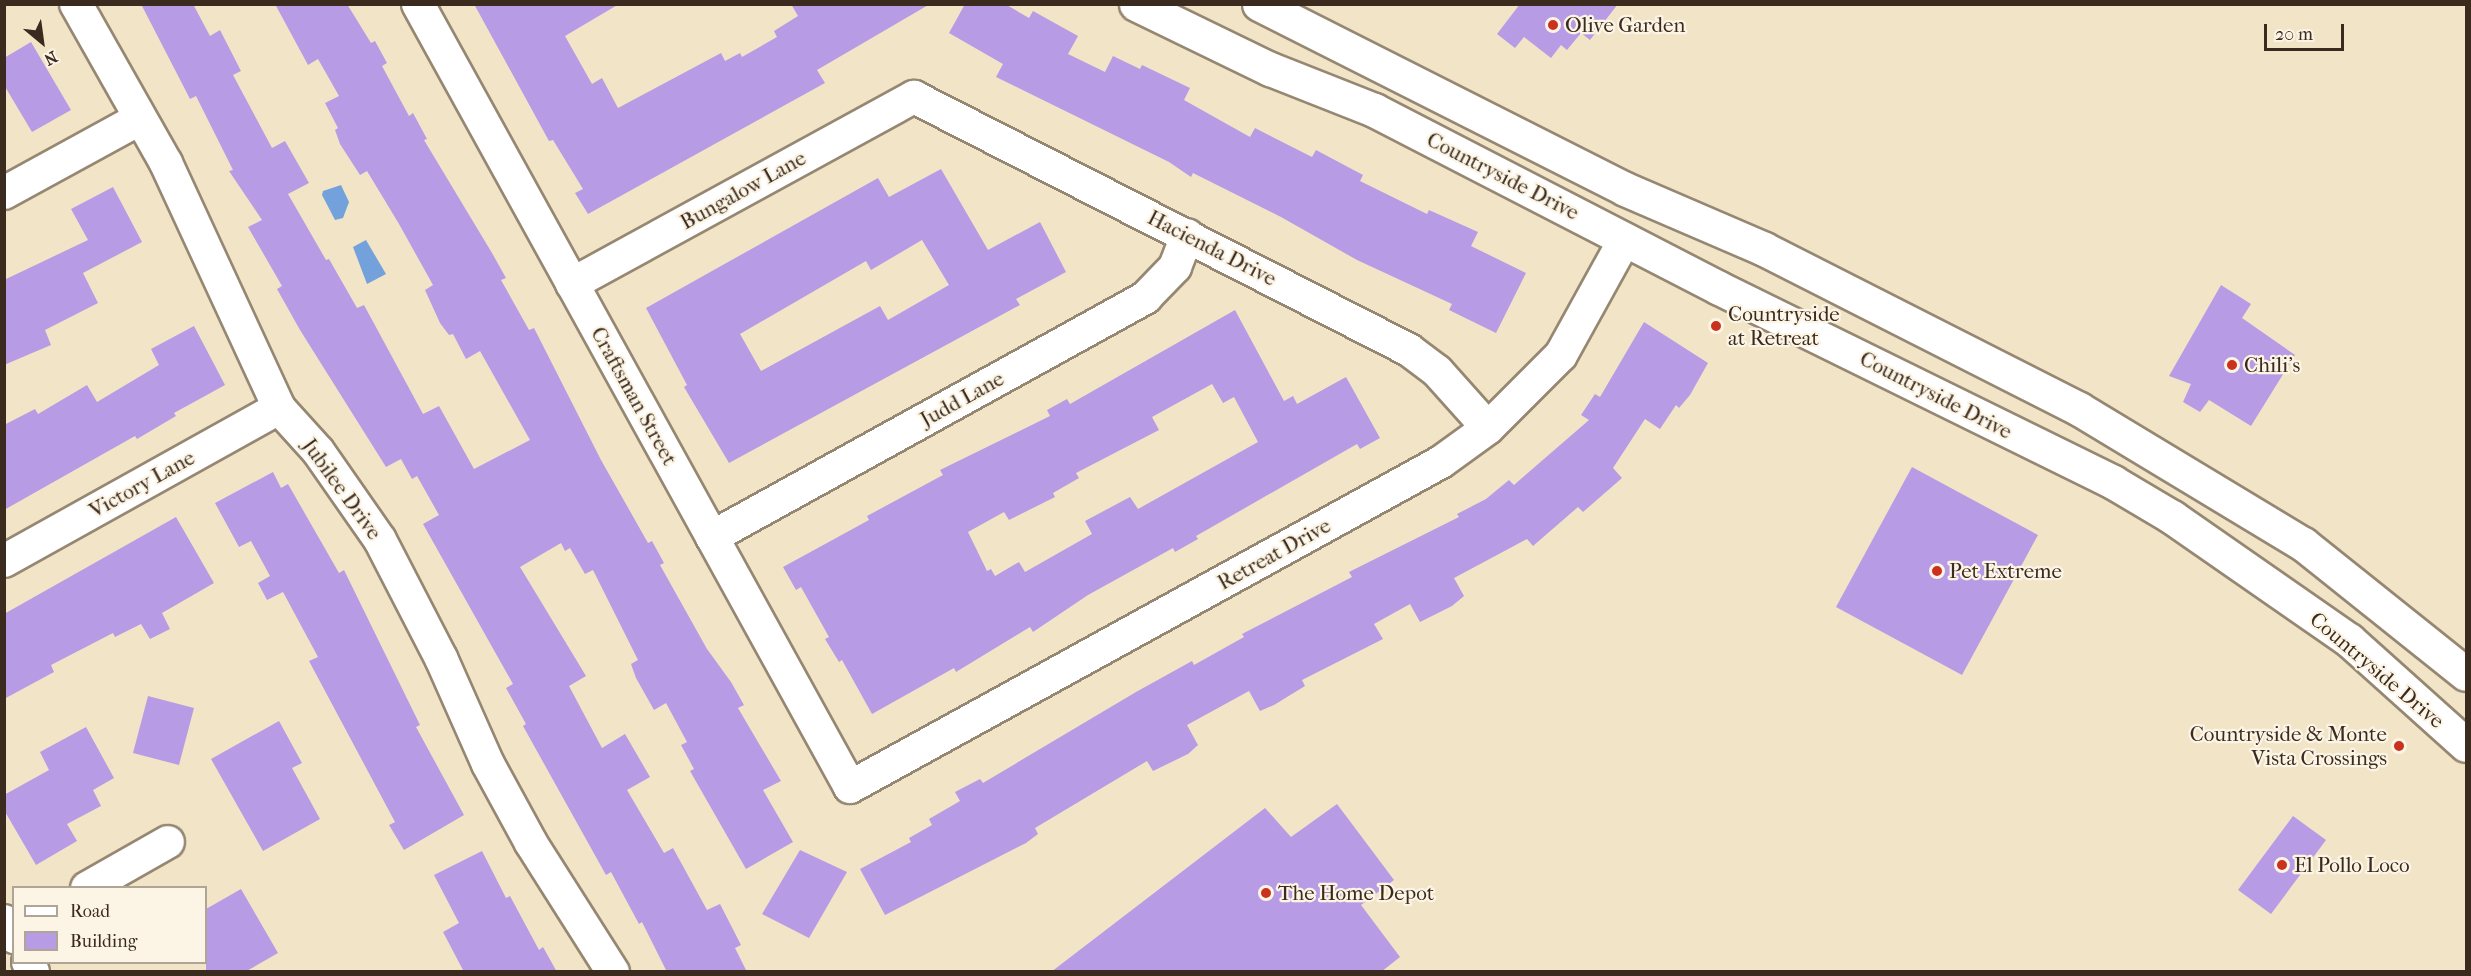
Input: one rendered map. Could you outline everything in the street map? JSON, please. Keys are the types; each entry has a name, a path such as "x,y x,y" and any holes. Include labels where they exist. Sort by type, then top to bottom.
{"street":[{"name":"Jubilee Drive","path":"76,4 139,119 166,163 279,408 318,451 380,540 441,658 488,764 531,843 613,972"},
{"name":"Craftsman Street","path":"418,4 850,787"},
{"name":"Countryside Drive","path":"1136,4 1270,69 1374,110 1625,239 2112,482 2172,517 2349,640 2466,745"},
{"name":"Countryside Drive","path":"1259,4 1625,189 1764,249 2079,409 2303,544 2466,674"},
{"name":"Bungalow Lane","path":"572,284 914,97"},
{"name":"Hacienda Drive","path":"914,97 1409,350 1437,371 1488,428"},
{"path":"4,193 139,119"},
{"name":"Judd Lane","path":"712,537 1146,297 1175,267 1187,235"},
{"name":"Retreat Drive","path":"850,787 1431,467 1488,428 1561,355 1625,239"},
{"name":"Victory Lane","path":"4,561 279,408"},
{"path":"91,886 168,842"}],"water":[{"path":"341,185 349,202 343,218 335,220 322,195 323,191"},
{"path":"366,240 386,274 367,284 353,247"}],"building":[{"path":"141,4 193,4 210,36 220,30 241,71 233,75 272,148 285,141 309,183 288,194 326,260 329,259 357,308 364,305 423,414 439,406 474,469 530,440 480,351 466,359 453,334 449,335 440,323 425,290 433,285 399,224 367,171 360,175 340,144 335,130 338,128 325,103 339,96 318,59 308,65 275,4 347,4 371,43 375,41 387,63 382,66 409,116 413,113 427,139 424,140 492,253 506,278 501,280 529,330 534,328 601,460 648,543 652,541 664,563 660,565 707,649 731,682 744,705 738,708 781,781 763,790 793,842 746,869 690,771 694,769 681,745 687,742 666,703 654,710 636,678 631,664 638,660 593,570 585,574 570,548 565,551 561,543 520,567 586,676 569,686 602,748 625,734 650,777 627,790 664,853 673,848 707,910 720,904 741,945 735,948 747,972 667,972 642,922 639,924 611,872 606,875 523,726 526,724 506,688 513,684 423,524 439,515 417,476 412,479 401,459 386,467 300,330 277,289 282,286 248,227 262,220 229,171 233,170 196,96 190,99"},
{"path":"474,4 619,4 565,36 592,84 602,78 618,108 721,53 725,61 740,53 742,57 777,37 774,31 798,16 791,4 930,4 817,70 825,83 588,214 575,193 583,189 553,140 549,141"},
{"path":"965,4 1005,4 1029,18 1033,11 1078,36 1068,54 1105,72 1113,56 1140,69 1142,65 1190,88 1184,100 1250,137 1255,128 1312,157 1316,150 1363,175 1360,181 1427,214 1429,210 1478,232 1471,246 1526,273 1496,333 1449,310 1452,304 1357,260 1281,217 1193,173 1191,177 1169,162 996,77 1003,64 949,33"},
{"name":"Olive Garden","path":"1520,4 1618,4 1590,40 1581,33 1567,50 1561,45 1551,58 1524,37 1515,48 1497,34"},
{"path":"31,42 71,110 32,132 4,85 4,58"},
{"path":"941,169 988,250 1040,222 1066,272 1016,299 1020,305 729,463 684,387 687,385 646,308 878,178 889,197","holes":["922,240 949,285 888,320 880,306 761,371 740,334 866,261 871,270"]},
{"path":"113,187 142,242 83,273 98,303 45,330 51,345 4,365 4,280 88,240 71,209"},
{"name":"Chili's","path":"2221,285 2251,304 2242,318 2295,355 2251,426 2209,400 2200,412 2183,402 2191,384 2169,376"},
{"path":"1235,310 1284,401 1293,396 1297,404 1346,377 1380,438 1360,449 1357,444 1196,536 1198,539 1175,552 1173,548 1088,595 1033,632 1030,627 956,672 954,668 872,714 842,660 839,662 825,639 829,637 801,587 796,590 783,567 869,520 867,516 943,475 940,470 1050,416 1047,410 1067,399 1070,404","holes":["1212,384 1223,403 1234,397 1258,442 1138,509 1130,497 1085,521 1092,534 1025,572 1019,562 995,576 991,569 987,571 968,532 1004,512 1009,520 1055,497 1053,493 1079,478 1076,473 1159,430 1152,417"]},
{"path":"1644,322 1708,363 1690,395 1679,408 1676,405 1660,429 1645,419 1613,468 1622,478 1583,512 1578,507 1533,546 1527,539 1454,578 1464,596 1452,606 1420,622 1410,604 1374,624 1383,639 1302,680 1305,686 1260,711 1249,691 1187,725 1198,745 1188,754 1153,771 1147,761 1035,828 1038,834 1026,843 885,915 860,869 911,842 909,838 932,825 929,819 960,801 955,792 980,779 983,783 1136,692 1192,661 1194,665 1244,637 1242,634 1352,577 1349,572 1459,517 1457,514 1486,499 1509,480 1514,485 1589,420 1581,415 1595,394 1600,397"},
{"path":"194,326 225,385 174,413 176,416 137,439 135,436 4,510 4,425 35,409 38,414 87,385 97,402 159,365 151,349"},
{"name":"Pet Extreme","path":"1912,467 2038,535 1962,675 1836,607"},
{"path":"273,472 281,488 288,484 339,573 344,570 420,725 416,727 464,815 404,850 389,825 395,822 309,661 318,657 283,592 267,600 258,583 270,576 251,541 239,547 215,503"},
{"path":"176,517 214,583 162,613 170,629 150,639 141,624 115,637 113,633 51,665 54,672 4,699 4,614"},
{"path":"148,696 194,708 179,765 133,753"},
{"path":"279,721 302,763 292,768 320,819 263,851 211,759"},
{"path":"86,727 114,778 93,790 101,806 67,824 77,841 36,865 4,810 4,795 49,770 40,752"},
{"name":"The Home Depot","path":"1337,804 1394,880 1361,905 1400,957 1381,972 1051,972 1265,808 1291,837"},
{"name":"El Pollo Loco","path":"2293,816 2326,840 2271,914 2238,890"},
{"path":"800,850 847,872 809,938 762,914"},
{"path":"482,851 506,898 510,896 539,950 543,947 557,972 464,972 443,932 459,923 434,875"},
{"path":"241,889 278,953 245,972 206,972 207,908"}],"place":[{"name":"Olive Garden","path":"1553,25"},
{"name":"Countryside at Retreat","path":"1716,326"},
{"name":"Chili's","path":"2232,365"},
{"name":"Pet Extreme","path":"1937,571"},
{"name":"Countryside & Monte Vista Crossings","path":"2399,746"},
{"name":"El Pollo Loco","path":"2282,865"},
{"name":"The Home Depot","path":"1266,893"}]}
